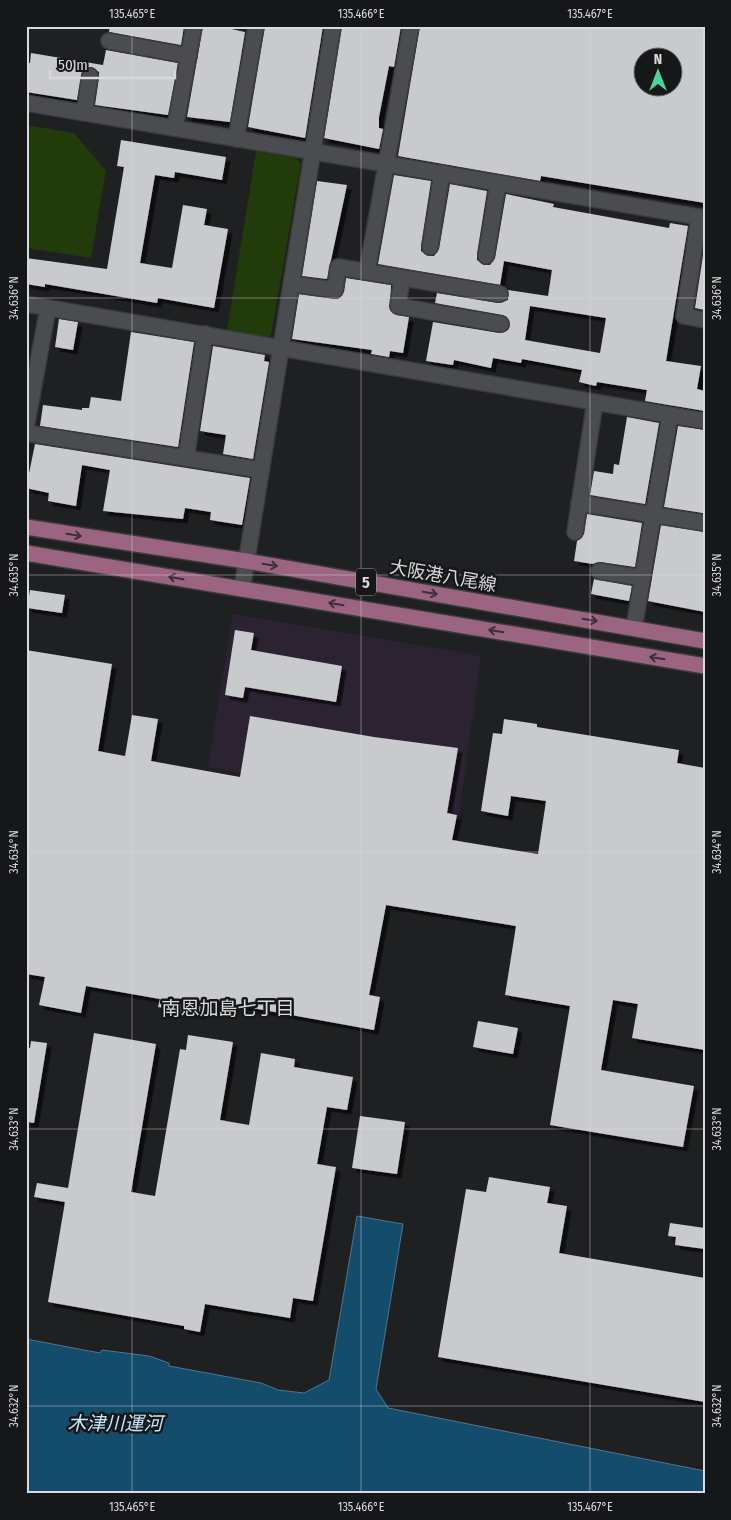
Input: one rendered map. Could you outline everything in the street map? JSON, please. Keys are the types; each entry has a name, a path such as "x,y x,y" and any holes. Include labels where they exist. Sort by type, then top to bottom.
{"main road":[{"name":"大阪港八尾線","path":"26,527 246,561 705,641"},
{"name":"5","path":"26,553 705,666"}],"street":[{"path":"175,128 194,26"},
{"path":"236,139 256,26"},
{"path":"242,589 333,26"},
{"path":"367,272 388,165 411,26"},
{"path":"109,41 189,56"},
{"path":"84,113 90,76"},
{"path":"26,103 702,217 684,316 705,320"},
{"path":"430,247 442,174"},
{"path":"486,256 498,183"},
{"path":"292,284 335,290 338,266 500,294"},
{"path":"402,278 398,306 501,324"},
{"path":"26,304 705,421"},
{"path":"26,428 28,400 48,308"},
{"path":"186,458 205,334"},
{"path":"575,532 595,402"},
{"path":"634,628 670,415"},
{"path":"26,433 261,470"},
{"path":"579,503 705,523"},
{"path":"599,571 643,578"}],"shaded area":[{"path":"233,614 481,656 459,814 208,767"}],"green space":[{"path":"26,125 74,133 106,171 91,258 26,248"},
{"path":"256,151 295,158 301,163 271,335 266,338 227,331"}],"water":[{"name":"木津川運河","path":"357,1216 403,1224 376,1389 388,1408 705,1471 705,1494 26,1494 26,1339 100,1353 102,1350 149,1356 169,1363 169,1366 261,1383 278,1390 304,1393 329,1380"}],"building":[{"path":"110,26 184,26 181,45 109,32"},
{"path":"203,26 218,26 245,32 230,122 187,117"},
{"path":"265,26 323,26 305,138 248,127"},
{"path":"342,26 401,26 394,67 389,66 379,117 379,128 383,129 379,149 324,138"},
{"path":"420,26 705,26 705,203 541,176 540,181 398,156"},
{"path":"106,50 178,63 168,115 95,105 99,72 92,67 82,70 77,100 26,92 26,62 30,63 31,53 103,65"},
{"path":"121,140 226,157 222,180 175,172 174,178 155,175 140,263 172,268 183,205 207,209 204,225 228,229 214,308 158,298 157,303 45,284 45,287 26,284 26,258 107,269 124,167 117,166"},
{"path":"394,175 431,181 421,246 421,251 428,256 434,256 439,249 450,184 487,191 477,254 477,260 484,265 490,265 495,258 506,194 554,204 553,207 669,228 670,223 688,226 666,361 701,366 697,389 705,391 705,411 645,401 647,390 597,382 596,386 579,382 582,370 522,359 521,363 493,358 491,368 454,360 453,365 426,361 433,322 499,333 508,330 510,325 507,317 503,315 435,303 437,293 498,303 508,300 508,290 548,296 552,270 504,261 500,285 378,264","holes":["530,306 606,318 600,353 525,340"]},
{"path":"317,181 347,185 327,279 302,276"},
{"path":"705,242 705,310 695,308"},
{"path":"346,278 391,285 390,310 396,315 409,317 403,353 390,351 389,357 371,354 372,350 292,339 299,294 338,299 344,292"},
{"path":"59,319 78,322 73,350 55,347"},
{"path":"131,332 194,342 178,447 40,426 43,405 82,410 82,408 89,408 91,397 121,401"},
{"path":"213,346 265,355 264,361 269,362 253,459 223,454 226,435 200,431"},
{"path":"627,417 659,423 645,504 590,495 594,471 613,474 614,464 619,465"},
{"path":"678,426 705,430 703,513 664,507"},
{"path":"35,444 250,478 242,525 210,520 211,512 185,508 183,519 103,511 110,470 82,465 76,506 48,501 49,493 26,488"},
{"path":"587,514 642,523 635,567 600,562 593,564 574,561 577,541 584,534"},
{"path":"661,525 705,532 705,612 648,601"},
{"path":"594,579 632,586 629,601 591,594"},
{"path":"30,590 65,595 62,613 27,608"},
{"path":"235,630 254,633 251,650 342,666 336,702 245,687 243,698 225,695"},
{"path":"26,650 112,664 98,751 125,756 132,715 158,719 151,761 240,777 250,716 374,737 458,748 447,813 457,815 452,840 538,854 546,801 511,796 508,816 481,811 493,733 502,734 504,719 537,724 537,727 679,750 677,763 705,768 705,1050 632,1038 638,1004 613,1000 601,1070 694,1086 683,1147 550,1125 570,1006 505,995 516,926 386,905 369,995 380,997 374,1030 203,999 200,1015 158,1007 160,999 86,986 81,1013 39,1005 45,977 26,974"},
{"path":"478,1021 518,1028 513,1054 473,1047"},
{"path":"94,1033 156,1044 131,1192 155,1196 180,1049 186,1050 188,1035 233,1042 220,1120 249,1125 261,1053 295,1059 294,1067 353,1077 347,1110 327,1107 317,1164 336,1167 313,1301 293,1298 290,1318 205,1304 200,1332 184,1329 184,1326 48,1302 65,1202 34,1197 37,1183 68,1188"},
{"path":"31,1041 47,1043 34,1123 26,1122 26,1048 30,1048"},
{"path":"360,1116 405,1122 397,1174 352,1168"},
{"path":"489,1177 550,1187 547,1203 567,1206 559,1253 705,1278 705,1402 438,1357 466,1189 486,1192"},
{"path":"670,1223 705,1228 705,1249 675,1245 676,1237 668,1236"}],"district":[{"name":"南恩加島七丁目","path":"228,1008"}]}
